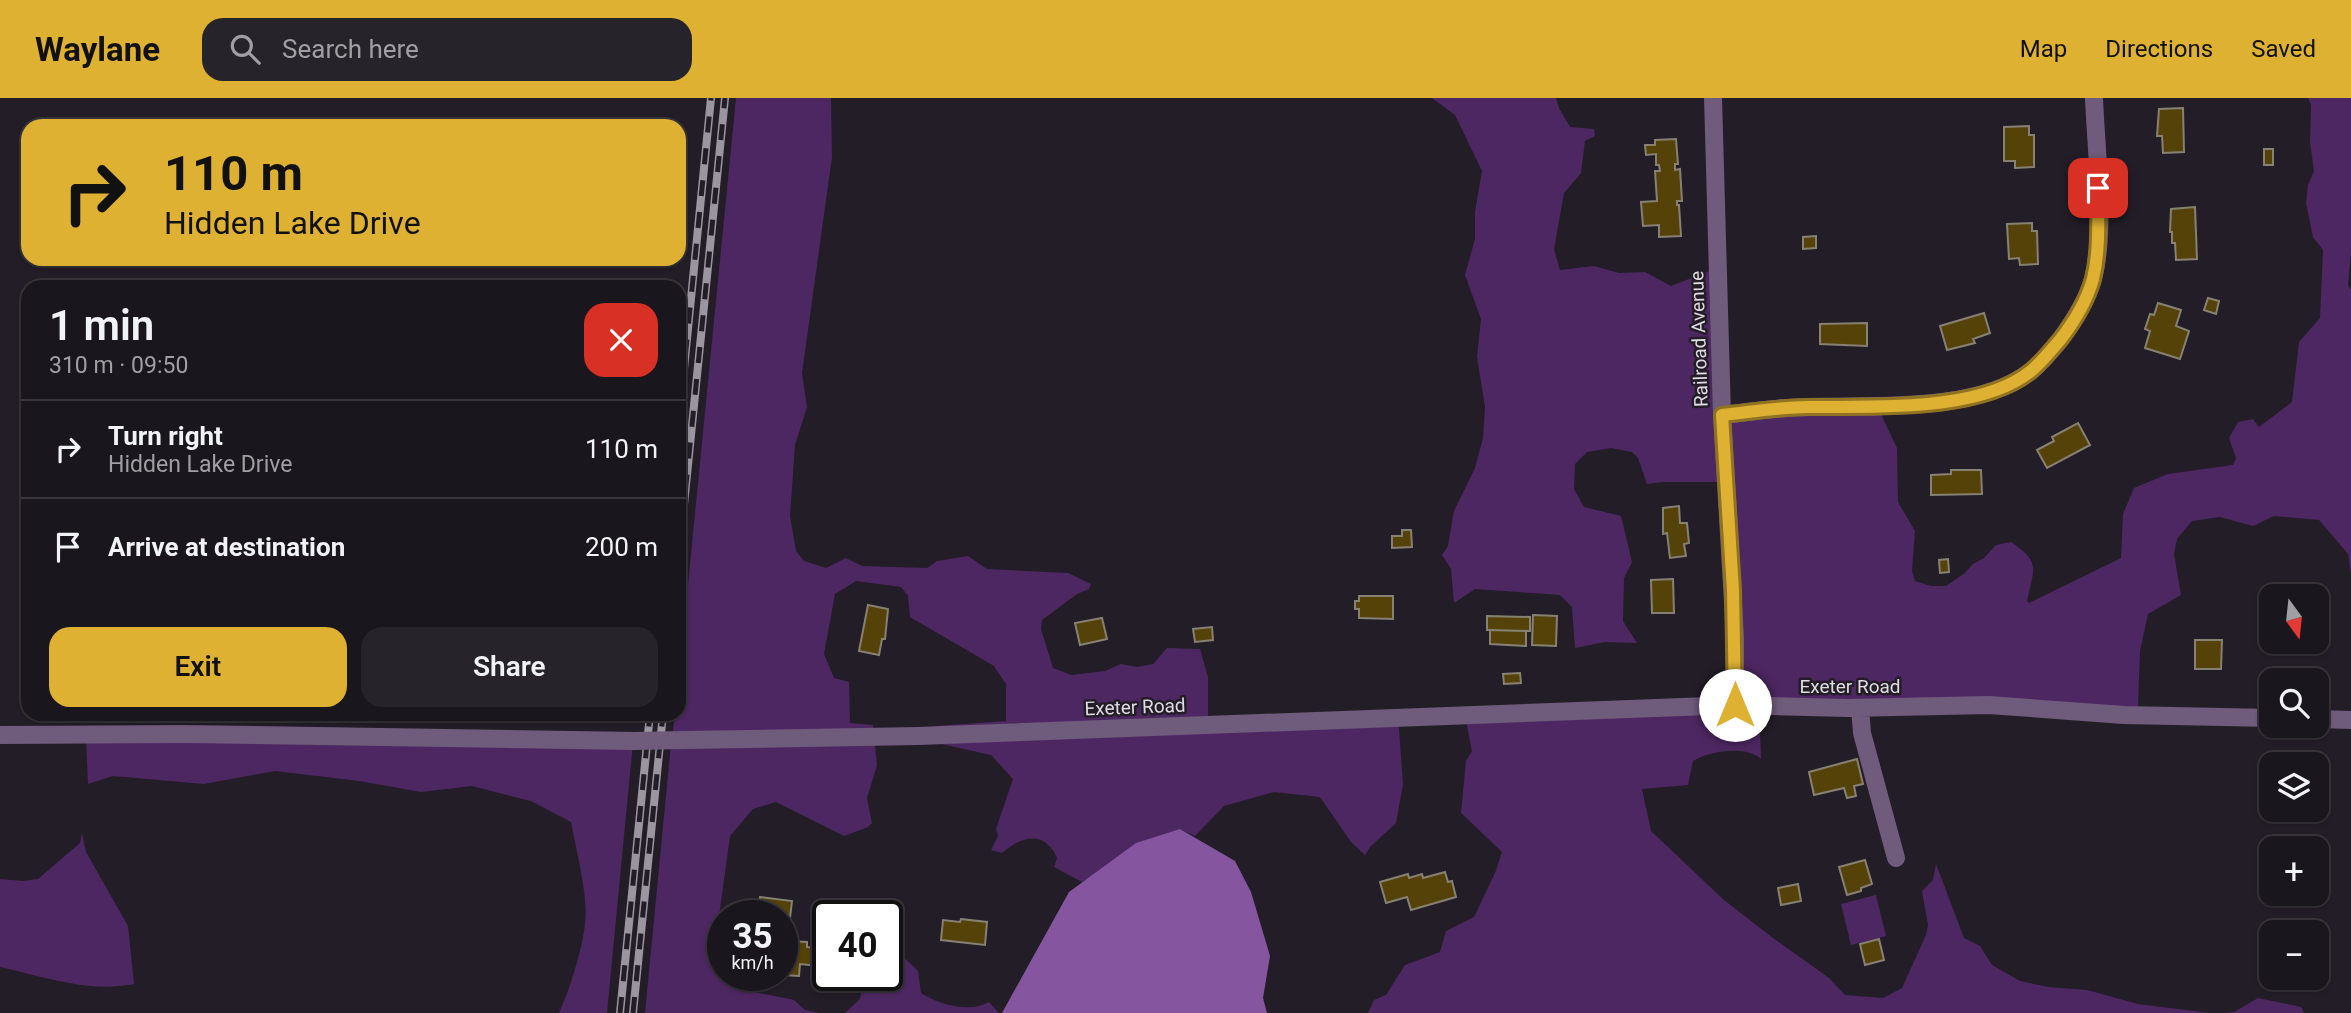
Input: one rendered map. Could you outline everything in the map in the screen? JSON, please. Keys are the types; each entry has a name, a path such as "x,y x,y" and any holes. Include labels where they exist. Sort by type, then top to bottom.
{"street":[{"name":"Railroad Avenue","path":"1713,98 1722,415 1733,598 1735,705"},
{"path":"1722,415 1804,407 1880,407 1973,397 2006,386 2030,372 2074,322 2092,279 2098,235 2094,98"},
{"name":"Exeter Road","path":"0,735 185,734 634,741 918,736 1735,705 1860,708 1989,705 2124,715 2259,718"},
{"path":"1860,708 1862,733 1896,858"},
{"path":"2329,719 2351,720"}],"shaded area":[{"path":"736,98 831,98 832,157 802,373 807,407 795,445 790,516 796,551 804,561 826,568 846,558 862,566 927,568 937,561 968,556 987,569 1068,573 1091,584 1089,589 1077,594 1042,620 1041,629 1053,668 1071,675 1105,671 1121,664 1137,667 1153,664 1167,648 1200,649 1208,677 1208,717 1398,715 1403,784 1396,823 1365,855 1351,842 1320,797 1274,792 1224,806 1195,836 1180,829 1082,882 1054,867 1057,858 1052,849 1039,840 1025,840 1002,853 991,850 998,836 996,829 1013,779 991,755 937,743 935,726 1006,721 1006,684 994,666 910,617 908,596 901,587 856,581 835,594 824,654 834,678 849,682 850,723 873,725 877,765 867,798 872,823 844,836 776,802 753,809 730,836 721,900 707,900 707,991 749,991 794,1000 805,1010 819,1013 645,1013 674,721 686,721 686,605"},
{"path":"1432,98 1556,98 1570,127 1594,129 1595,136 1585,141 1581,173 1564,193 1554,249 1560,270 1594,266 1619,273 1645,272 1671,286 1717,268 1725,409 1878,408 1897,448 1898,502 1915,531 1912,571 1915,581 1931,586 1946,586 1984,558 1996,545 2011,542 2027,555 2033,567 2027,601 2029,603 2121,558 2123,514 2134,488 2168,474 2233,465 2236,458 2229,438 2238,422 2253,419 2259,427 2292,402 2299,342 2320,318 2323,250 2313,237 2306,203 2308,185 2314,171 2310,142 2311,105 2308,98 2351,98 2351,251 2348,285 2351,290 2351,574 2348,554 2319,520 2274,516 2253,526 2220,517 2192,521 2177,539 2174,554 2181,595 2148,614 2140,651 2138,707 1759,702 1761,759 1737,751 1708,754 1693,761 1688,785 1642,789 1651,831 1724,900 1829,978 1845,995 1883,998 1902,988 1926,935 1928,925 1922,891 1933,880 1936,864 1964,938 1980,946 1992,965 2020,981 2048,987 2087,990 2138,1004 2210,1013 1368,1013 1374,1000 1386,995 1405,965 1440,952 1446,931 1474,917 1502,852 1461,813 1466,761 1472,751 1464,711 1737,699 1726,482 1647,484 1638,458 1632,452 1611,448 1587,452 1575,464 1574,489 1584,507 1621,516 1632,562 1624,578 1623,621 1637,643 1605,642 1575,648 1572,607 1560,595 1475,589 1454,603 1451,569 1442,555 1448,546 1454,511 1475,468 1483,438 1485,407 1477,357 1481,319 1465,275 1475,239 1475,212 1482,171 1455,115"},
{"path":"259,728 634,732 607,1013 559,1013 575,969 583,934 586,913 584,887 571,822 531,801 472,786 421,792 275,771 204,784 113,776 88,784 86,737"},
{"path":"1180,829 1235,861 1251,892 1270,956 1263,998 1267,1013 1002,1013 1069,892 1136,843"},
{"path":"82,833 86,852 128,926 134,984 100,987 83,985 0,967 0,879 38,879 80,843"},
{"path":"1876,895 1886,936 1851,945 1841,904"},
{"path":"903,957 918,971 921,993 955,1006 973,1007 989,1002 999,1013 845,1013 860,999 861,991 903,991"},
{"path":"2258,998 2301,1007 2304,1013 2224,1013 2234,1012"}],"building":[{"path":"2183,108 2184,152 2163,153 2162,136 2157,136 2159,109"},
{"path":"2029,126 2029,135 2034,135 2034,167 2015,168 2015,161 2004,161 2004,127"},
{"path":"1676,139 1678,164 1675,164 1675,170 1680,169 1682,201 1677,201 1681,236 1659,237 1659,225 1643,226 1641,202 1657,201 1655,171 1660,171 1659,165 1656,165 1656,154 1646,155 1645,145 1655,145 1655,140"},
{"path":"2264,149 2273,149 2273,165 2264,165"},
{"path":"2195,207 2197,259 2176,260 2175,243 2172,243 2170,232 2171,209"},
{"path":"2032,223 2032,231 2037,231 2038,264 2020,265 2019,258 2009,259 2007,224"},
{"path":"1816,236 1816,248 1803,249 1803,237"},
{"path":"2208,298 2219,301 2216,314 2204,310"},
{"path":"2158,303 2181,310 2176,326 2189,331 2180,359 2145,348 2150,331 2145,329 2150,314 2154,315"},
{"path":"1984,313 1990,333 1973,339 1975,343 1947,350 1940,326"},
{"path":"1867,323 1867,346 1820,344 1820,324"},
{"path":"2078,423 2090,445 2047,468 2037,450 2054,441 2052,437"},
{"path":"1951,470 1981,470 1982,494 1931,495 1931,475 1951,474"},
{"path":"1679,506 1680,523 1687,523 1689,543 1684,544 1686,556 1670,558 1667,533 1663,534 1663,508"},
{"path":"1402,530 1411,530 1412,547 1392,548 1392,536 1402,536"},
{"path":"1948,559 1949,572 1940,573 1939,560"},
{"path":"1673,579 1674,613 1652,613 1651,580"},
{"path":"1359,596 1393,596 1393,619 1359,618 1355,601 1359,601"},
{"path":"868,605 888,609 885,639 882,639 879,655 859,651"},
{"path":"1533,615 1557,616 1556,646 1532,645"},
{"path":"1487,616 1530,617 1530,631 1487,630"},
{"path":"1102,618 1107,639 1080,645 1075,623"},
{"path":"1212,627 1213,640 1195,642 1193,629"},
{"path":"1490,630 1526,631 1526,646 1490,644"},
{"path":"2195,640 2222,640 2221,669 2195,669"},
{"path":"1520,673 1521,683 1504,684 1503,674"},
{"path":"1857,759 1863,784 1854,786 1856,796 1847,798 1844,788 1814,795 1809,772"},
{"path":"1865,860 1872,884 1847,895 1839,867"},
{"path":"1445,872 1448,882 1452,881 1456,897 1411,910 1407,897 1386,903 1380,882 1408,874 1409,878 1422,874 1423,878"},
{"path":"1798,884 1801,901 1781,905 1778,888"},
{"path":"760,897 784,900 760,900"},
{"path":"961,919 987,922 985,945 941,940 943,920 960,922"},
{"path":"1879,939 1884,960 1865,965 1860,944"},
{"path":"798,942 807,942 807,947 812,947 812,965 800,964 799,976"}],"railway":[{"path":"686,349 711,98"},
{"path":"686,485 725,98"},
{"path":"620,1013 649,721"},
{"path":"633,1013 662,721"}],"route":[{"path":"1735,705 1730,520 1722,415 1804,407 1880,407 1973,397 2006,386 2030,372 2074,322 2092,279 2098,235 2098,188"}]}
